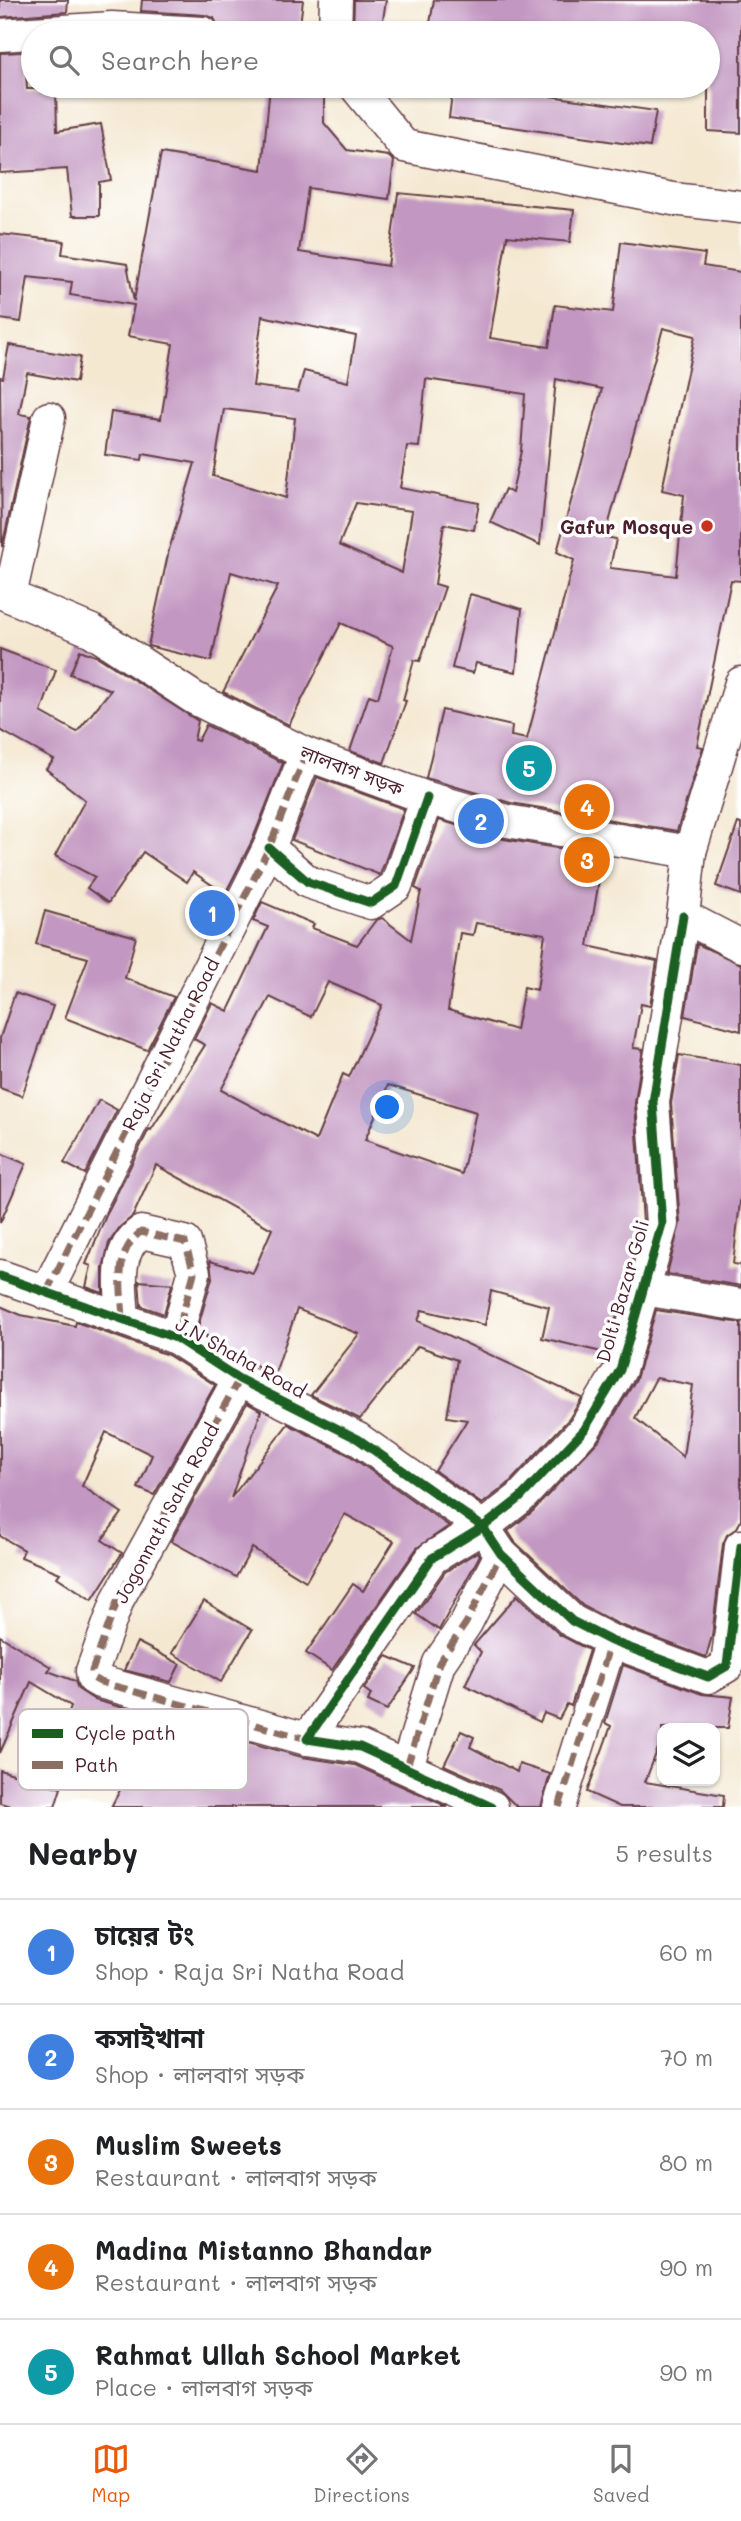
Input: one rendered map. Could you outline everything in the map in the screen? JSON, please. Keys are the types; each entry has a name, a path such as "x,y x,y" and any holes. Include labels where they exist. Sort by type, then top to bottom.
{"street":[{"path":"335,21 336,0"},
{"path":"0,35 21,34"},
{"path":"365,98 404,146 673,199 741,207"},
{"path":"5,594 49,418"},
{"name":"লালবাগ সড়ক","path":"5,594 92,631 194,698 306,754 427,799 507,821 691,852"},
{"path":"741,683 691,852 683,916 741,946"},
{"name":"Raja Sri Natha Road","path":"46,1293 269,848 306,754"},
{"path":"269,848 308,883 371,903 396,886 427,799"},
{"name":"Dolti Bazar Goli","path":"307,1739 432,1558 483,1527 520,1498 584,1430 620,1370 662,1224 653,1102 683,916"},
{"path":"123,1317 120,1266 132,1238 141,1232 185,1242 194,1273 176,1338"},
{"name":"J.N Shaha Road","path":"0,1276 123,1317 176,1338 239,1379 358,1439 483,1527"},
{"path":"643,1289 741,1305"},
{"name":"Jogonnath Saha Road","path":"198,1709 100,1682 93,1678 92,1671 118,1599 239,1379"},
{"path":"483,1527 501,1554 572,1621 611,1641 708,1677 727,1666 741,1546"},
{"path":"407,1767 439,1663 466,1623 501,1554"},
{"path":"559,1807 611,1641"},
{"name":"Jogonnath Saha Road","path":"248,1723 307,1739"},
{"path":"307,1739 360,1747 492,1807"}],"building":[{"path":"0,0 68,0 67,12 0,17"},
{"path":"142,0 303,0 300,21 216,21 205,15 141,11"},
{"path":"354,0 386,0 383,21 353,21"},
{"path":"434,0 741,0 741,133 708,131 708,98 720,98 720,21 430,21"},
{"path":"21,52 21,98 56,98 57,131 101,124 111,180 99,182 99,216 72,216 67,169 0,173 0,53"},
{"path":"269,98 324,98 324,123 347,150 388,156 394,161 389,199 308,188 299,252 388,266 398,193 574,210 570,242 507,236 490,338 549,347 555,305 613,312 621,242 705,254 703,266 741,272 741,581 731,580 697,746 703,747 677,831 511,803 426,778 442,710 512,726 511,736 527,739 574,560 557,552 602,389 556,379 540,545 490,522 505,489 512,493 521,451 525,394 426,379 419,447 407,446 400,488 479,503 474,530 444,524 435,584 445,587 420,661 414,660 403,700 406,701 384,763 350,751 369,695 378,698 393,646 341,623 289,725 223,692 278,586 231,572 211,661 148,646 169,550 195,463 143,454 142,460 105,455 111,412 161,419 173,344 128,336 134,305 70,295 72,282 28,277 21,322 0,319 0,234 64,241 62,254 127,264 134,301 161,153 262,170","holes":["262,316 356,336 348,382 304,371 298,392 253,386","663,328 695,336 662,490 684,495 676,576 610,568 616,539 605,537","224,409 295,418 286,498 213,476","356,503 412,511 402,573 339,545"]},
{"path":"452,98 564,98 656,111 650,147 449,118"},
{"path":"9,345 80,357 76,382 27,373 19,414 31,416 2,547 0,377 3,378"},
{"path":"470,594 522,609 516,672 476,663 473,673 452,668"},
{"path":"0,649 56,670 41,712 77,732 111,690 70,674 80,650 98,657 198,721 194,740 198,741 206,725 283,763 252,841 225,894 193,872 187,882 143,852 108,903 87,888 95,877 55,856 85,800 46,769 54,760 0,730"},
{"path":"317,777 404,809 380,875 292,840"},
{"path":"439,820 504,839 603,856 588,946 657,961 650,1006 641,1004 633,1048 643,1049 635,1103 643,1222 606,1353 542,1338 549,1307 491,1291 485,1325 422,1310 418,1321 582,1398 569,1419 508,1484 482,1504 435,1471 467,1420 447,1417 457,1360 418,1346 360,1419 311,1395 359,1334 297,1309 274,1376 197,1330 212,1278 210,1261 253,1273 272,1229 156,1165 133,1216 120,1227 109,1243 103,1268 103,1293 86,1287 91,1266 86,1264 107,1213 149,1129 151,1130 205,1045 194,1039 212,1003 228,1011 268,927 253,921 262,902 314,924 312,928 357,945 376,920 382,918 411,940 421,891 415,888","holes":["476,923 545,934 537,990 524,987 516,1030 448,1010 460,933 473,935","328,982 382,1005 349,1077 343,1074 316,1140 221,1090 270,997 311,1017","388,1085 476,1112 462,1174 365,1140"]},
{"path":"738,823 741,824 741,895 716,886"},
{"path":"45,911 136,937 125,978 174,997 147,1050 65,1018 88,958 36,944"},
{"path":"697,944 741,964 741,1031 685,1016"},
{"path":"15,993 53,1006 22,1096 0,1088 0,1038"},
{"path":"679,1055 741,1065 741,1193 733,1264 741,1265 741,1286 667,1274 680,1223 671,1103"},
{"path":"99,1100 117,1110 85,1174 64,1163"},
{"path":"0,1153 26,1164 0,1223"},
{"path":"139,1281 172,1284 164,1314 141,1306"},
{"path":"0,1306 21,1315 75,1326 76,1322 168,1355 215,1385 154,1495 138,1488 152,1455 106,1432 82,1486 122,1513 102,1540 122,1553 92,1600 57,1577 60,1573 21,1557 24,1550 0,1536"},
{"path":"656,1310 741,1323 741,1520 737,1528 727,1535 723,1544 712,1636 706,1657 618,1624 583,1606 515,1542 508,1531 533,1511 600,1439 636,1379","holes":["656,1378 693,1385 683,1457 635,1418"]},
{"path":"247,1403 261,1411 231,1498 288,1424 349,1455 449,1526 417,1548 332,1670 306,1653 353,1584 363,1591 394,1541 345,1514 306,1581 252,1548 236,1577 171,1541"},
{"path":"477,1552 480,1555 439,1630 416,1614 445,1572"},
{"path":"517,1595 560,1635 589,1650 571,1706 567,1704 559,1719 544,1713 540,1722 465,1685 481,1652 474,1645"},
{"path":"204,1601 252,1630 221,1682 172,1653"},
{"path":"0,1636 51,1667 48,1671 75,1681 78,1689 95,1700 128,1709 70,1709 71,1706 31,1682 0,1753"},
{"path":"137,1642 180,1664 171,1682 124,1670"},
{"path":"387,1656 415,1668 387,1710 368,1701 371,1694 364,1689"},
{"path":"623,1665 702,1694 733,1697 728,1728 720,1728 720,1723 657,1723 657,1751 645,1782 724,1795 723,1807 620,1807 587,1792 611,1726 605,1723"},
{"path":"461,1731 474,1737 470,1747 517,1772 519,1764 550,1774 541,1807 517,1807 500,1790 444,1765"},
{"path":"248,1742 302,1757 355,1765 448,1807 111,1807 120,1790 248,1790"},
{"path":"0,1770 18,1775 18,1790 60,1790 55,1807 14,1807 0,1803"}],"marked path":[{"path":"46,1293 269,848 306,754"},
{"path":"123,1317 121,1271 132,1240 141,1232 185,1242 194,1273 176,1338"},
{"path":"198,1709 100,1682 93,1678 92,1671 118,1599 239,1379"},
{"path":"407,1767 439,1663 466,1623 501,1554"},
{"path":"559,1807 611,1641"},
{"path":"248,1723 307,1739"}],"cycle path":[{"path":"269,848 308,882 371,903 396,886 427,798"},
{"path":"492,1807 360,1747 307,1739 432,1558 483,1527 520,1498 584,1430 620,1370 662,1224 653,1102 683,916"},
{"path":"0,1276 176,1338 239,1379 358,1439 483,1527 501,1554 572,1621 611,1641 708,1677 727,1666 741,1546"}],"place":[{"name":"Gafur Mosque","path":"707,526"},
{"name":"Rahmat Ullah School Market","path":"529,768"},
{"name":"Madina Mistanno Bhandar","path":"587,807"},
{"name":"কসাইখানা","path":"481,821"},
{"name":"Muslim Sweets","path":"587,860"},
{"name":"চায়ের টং","path":"212,913"}]}
